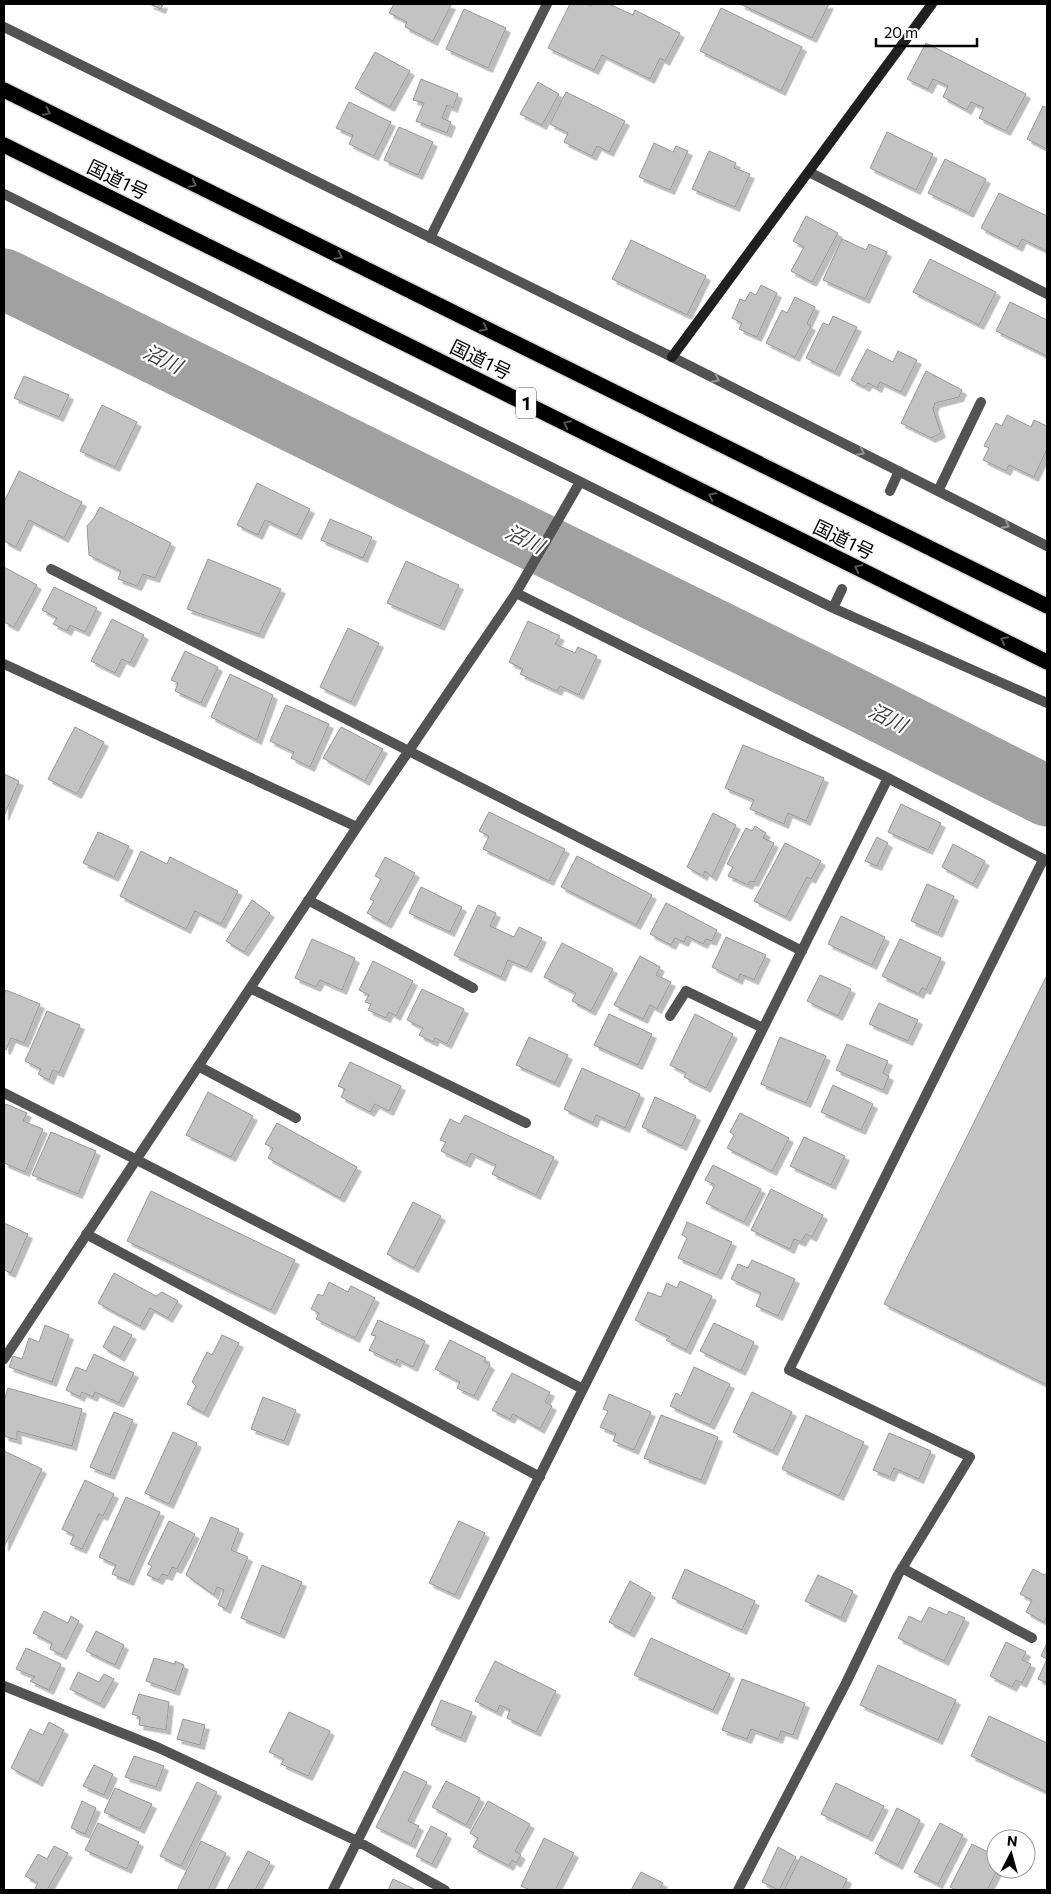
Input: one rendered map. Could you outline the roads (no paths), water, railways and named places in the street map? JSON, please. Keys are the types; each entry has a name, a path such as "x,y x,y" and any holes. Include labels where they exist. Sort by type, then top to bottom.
{"highway":[{"name":"国道1号","path":"4,90 1047,606"},
{"name":"国道1号","path":"4,145 1047,662"}],"street":[{"path":"430,238 547,4"},
{"path":"672,357 932,4"},
{"path":"4,27 672,357 1047,546"},
{"path":"809,172 1047,294"},
{"path":"4,194 833,608 1047,703"},
{"path":"938,491 981,402"},
{"path":"890,490 899,471"},
{"path":"4,1359 308,900 516,593 580,482"},
{"path":"51,569 802,951"},
{"path":"833,608 842,589"},
{"path":"516,593 888,778 1045,861 790,1370 970,1458 902,1568 846,1683 738,1890"},
{"path":"4,664 357,827"},
{"path":"332,1890 888,778"},
{"path":"308,900 473,988"},
{"path":"250,988 526,1123"},
{"path":"670,1016 686,991 763,1028"},
{"path":"198,1066 296,1118"},
{"path":"4,1093 583,1389"},
{"path":"86,1234 540,1477"},
{"path":"902,1568 1032,1638"},
{"path":"4,1686 159,1748 357,1841 444,1890"}],"waterway":[{"name":"沼川","path":"4,279 833,688 1047,796"}]}
